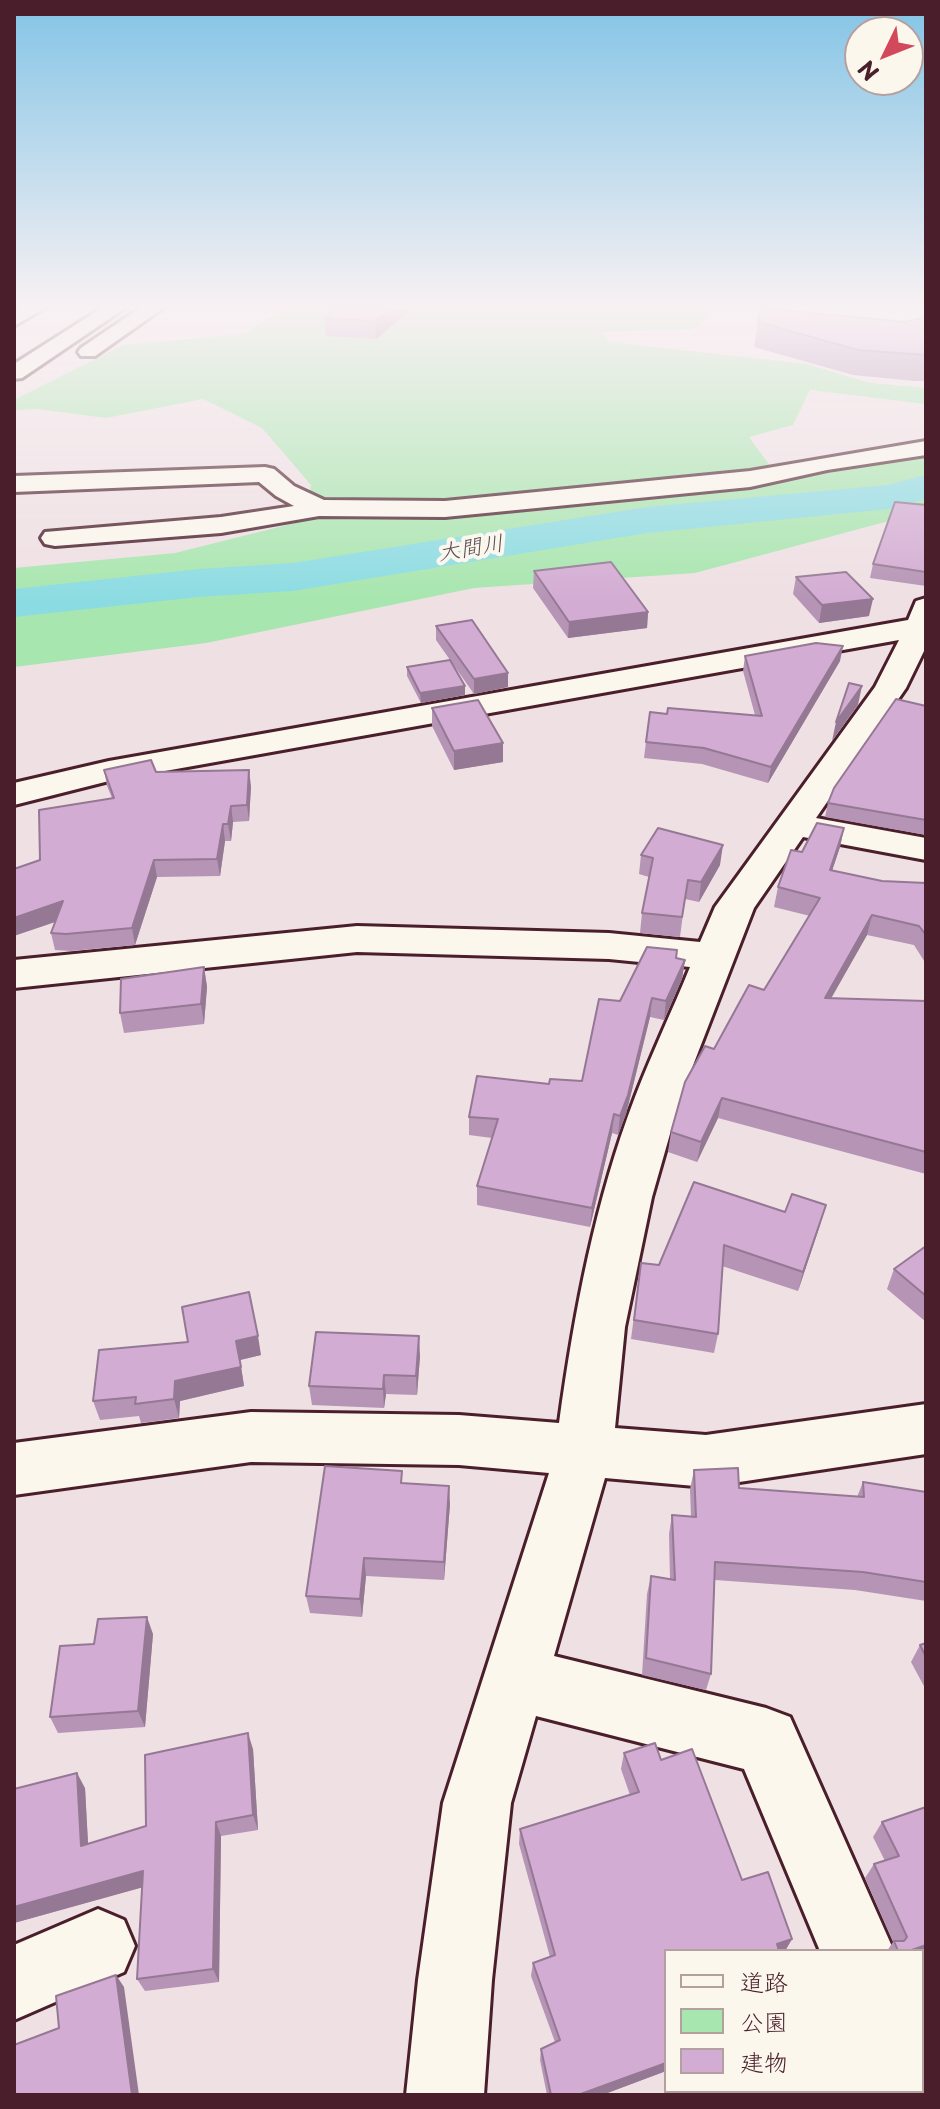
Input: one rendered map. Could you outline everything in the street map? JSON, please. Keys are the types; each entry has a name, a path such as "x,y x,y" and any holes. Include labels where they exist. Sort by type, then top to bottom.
{"main road":[{"path":"55,538 211,528 275,519 319,508 445,509 750,479 827,463 926,448"},
{"path":"14,484 265,474 285,491 319,508"},
{"path":"14,794 109,771 920,634"},
{"path":"445,2095 455,1980 477,1803 584,1452 599,1327 628,1197 657,1099 735,907 890,688 920,634"},
{"path":"791,824 926,849"},
{"path":"14,974 357,939 609,946 715,957"},
{"path":"14,1469 251,1437 459,1440 706,1461 926,1429"},
{"path":"514,1678 766,1741 856,1949"},
{"path":"14,1983 98,1946"}],"green space":[{"path":"14,404 175,404 106,418 37,409 14,410"},
{"path":"214,404 803,404 793,425 749,437 776,474 926,452 926,511 695,573 474,588 206,643 14,667 14,568 175,553 303,521 311,485 262,428"}],"building":[{"path":"895,502 926,505 926,572 873,564"},
{"path":"611,562 648,612 569,622 534,571"},
{"path":"846,572 873,599 822,605 796,577"},
{"path":"472,620 508,673 474,679 436,626"},
{"path":"816,643 843,646 771,767 704,748 646,742 650,712 667,714 668,708 762,716 745,656"},
{"path":"450,660 465,686 420,693 407,667"},
{"path":"849,683 862,686 836,722"},
{"path":"896,699 926,706 926,820 828,803 834,788"},
{"path":"478,700 503,743 454,751 432,708"},
{"path":"151,760 156,772 249,770 247,805 231,806 228,824 223,824 217,859 154,860 132,928 51,933 63,901 14,918 14,869 40,860 39,810 114,798 104,770"},
{"path":"817,823 844,828 830,870 882,881 926,883 926,935 919,926 872,915 825,998 926,1001 926,1152 722,1098 701,1142 671,1132 685,1082 705,1046 714,1049 749,985 764,990 820,898 778,887 791,850 802,852"},
{"path":"658,828 723,845 701,882 688,880 682,917 642,913 653,858 641,855"},
{"path":"647,947 677,950 676,958 685,960 666,1001 652,998 628,1095 620,1116 614,1114 592,1208 477,1186 498,1119 469,1117 477,1076 549,1084 550,1079 582,1081 599,999 620,1001"},
{"path":"204,967 201,1004 120,1013 121,979"},
{"path":"694,1182 785,1212 792,1194 826,1205 803,1272 724,1245 718,1334 634,1320 641,1263 659,1265"},
{"path":"926,1246 926,1296 894,1269"},
{"path":"249,1292 258,1336 236,1341 241,1367 175,1381 174,1399 135,1404 136,1397 93,1401 99,1350 188,1342 182,1307"},
{"path":"316,1332 419,1336 416,1376 384,1375 383,1389 309,1386"},
{"path":"325,1466 402,1471 401,1483 449,1486 444,1562 364,1558 360,1599 306,1596"},
{"path":"738,1468 739,1488 864,1497 863,1482 926,1492 926,1582 863,1572 715,1562 711,1674 646,1658 651,1576 675,1580 672,1515 696,1517 694,1470"},
{"path":"147,1617 138,1711 50,1717 60,1646 94,1644 98,1619"},
{"path":"926,1643 926,1657 920,1645"},
{"path":"248,1733 253,1815 216,1822 213,1969 137,1979 143,1871 14,1907 14,1789 77,1773 81,1846 146,1826 145,1755"},
{"path":"655,1743 661,1760 692,1749 742,1880 768,1872 792,1939 777,1944 778,1949 664,1949 664,2064 578,2095 551,2095 541,2049 560,2040 533,1963 555,1955 520,1829 639,1792 624,1753"},
{"path":"926,1807 926,1945 915,1949 897,1949 894,1941 904,1941 907,1937 874,1864 899,1856 882,1822"},
{"path":"116,1975 132,2095 14,2095 14,2045 59,2028 56,1996"}],"waterway":[{"name":"大間川","path":"14,603 199,583 293,577 647,520 888,497 926,487"}]}
